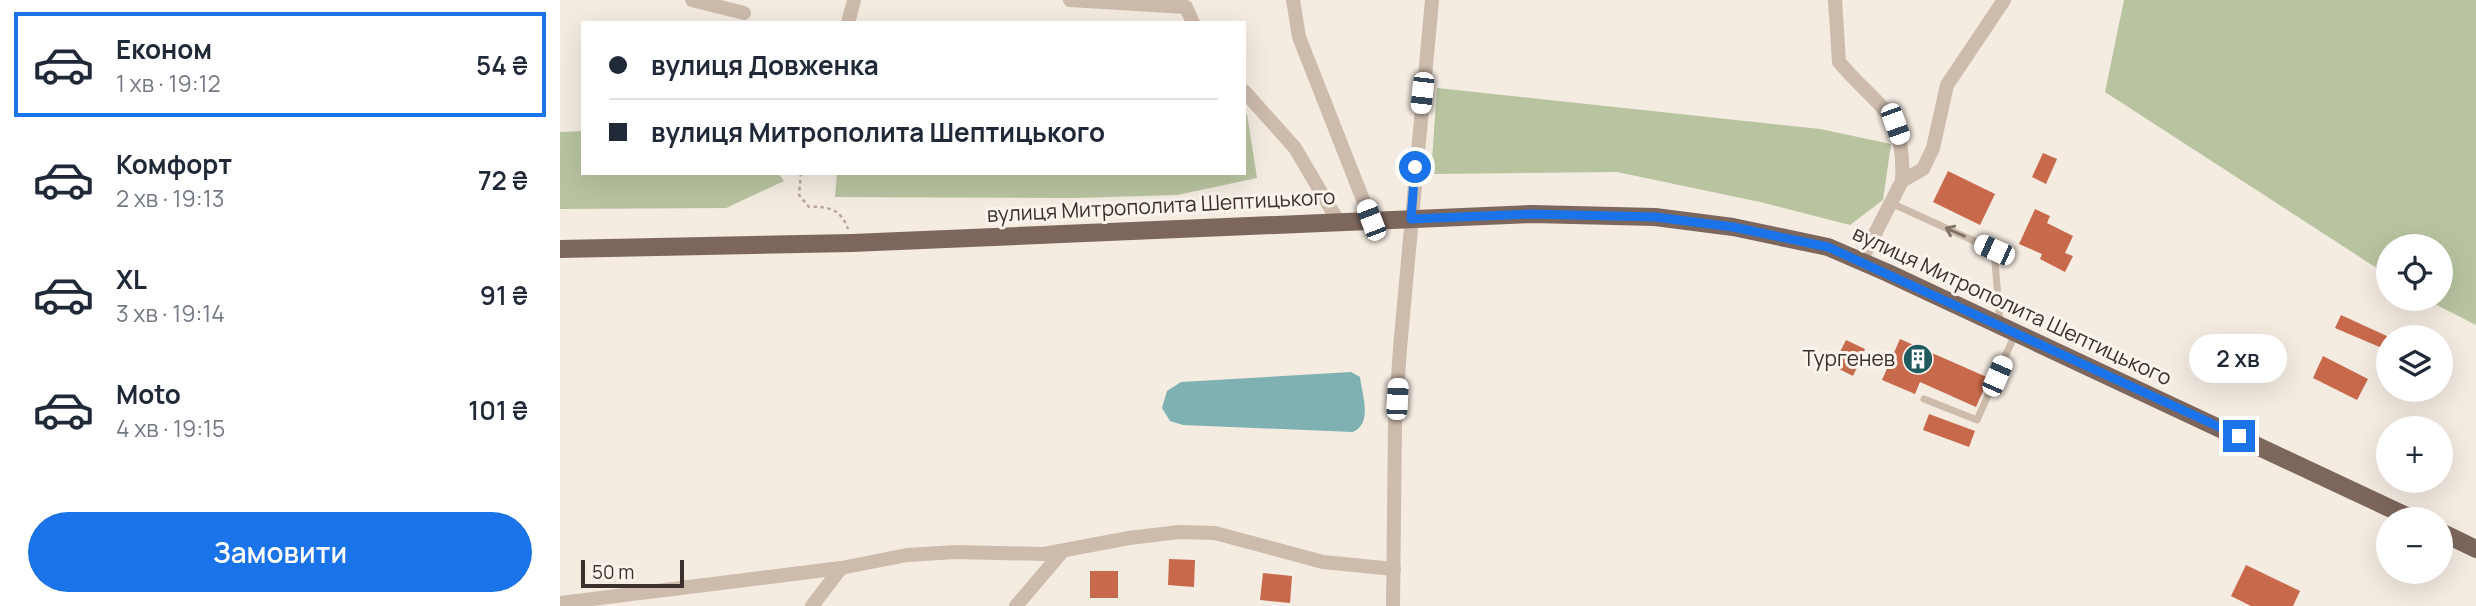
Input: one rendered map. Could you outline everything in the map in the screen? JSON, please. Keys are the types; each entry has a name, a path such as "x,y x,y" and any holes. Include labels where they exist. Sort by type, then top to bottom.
{"main road":[{"name":"вулиця Митрополита Шептицького","path":"560,249 852,243 1532,214 1655,217 1733,227 1828,247 1861,261 2017,331 2388,507"},
{"path":"2453,538 2476,549"}],"street":[{"path":"692,0 744,13"},
{"path":"849,21 854,0"},
{"path":"1070,0 1186,7 1192,21"},
{"path":"1293,0 1299,37 1371,220"},
{"path":"1393,606 1395,425 1432,0"},
{"path":"1835,0 1839,62 1884,107 1902,141 1902,181 1861,261"},
{"path":"1902,181 1923,169 1933,148 1947,85 2004,0"},
{"path":"1246,93 1295,148 1338,221"},
{"path":"560,603 589,603 841,568 923,553 1029,555 1062,552 1129,538 1196,532 1233,537 1302,558 1394,569"},
{"path":"1016,606 1062,552"},
{"path":"812,606 841,568"}],"lane":[{"path":"1891,203 1994,250 2000,324"},
{"path":"1924,399 1977,420 2017,331"}],"path":[{"path":"801,175 799,195 809,207 828,206 844,216 852,243"}],"green space":[{"path":"2124,0 2476,0 2476,325 2449,311 2453,311 2453,234 2376,234 2376,268 2105,92"},
{"path":"1437,88 1820,129 1891,144 1883,200 1850,225 1760,202 1617,172 1431,174"},
{"path":"1246,114 1257,178 1177,195 1074,198 835,197 837,175 1246,175"},
{"path":"581,131 581,175 780,175 784,181 726,208 560,209 560,132"}],"water":[{"path":"1351,372 1360,377 1365,408 1363,422 1353,432 1183,425 1170,421 1162,408 1167,391 1181,382"}],"building":[{"path":"2043,153 2057,159 2046,184 2032,177"},
{"path":"1948,171 1995,194 1980,225 1933,202"},
{"path":"2035,209 2050,216 2047,223 2073,236 2065,253 2073,256 2065,272 2040,259 2042,254 2019,244"},
{"path":"2341,315 2376,331 2376,345 2335,328"},
{"name":"Тургенев","path":"1900,339 1989,378 1976,407 1920,382 1915,394 1882,380"},
{"path":"1846,340 1865,349 1853,376 1833,366"},
{"path":"2323,356 2368,379 2357,400 2313,378"},
{"path":"1929,414 1975,431 1969,447 1923,430"},
{"path":"1169,559 1195,560 1194,587 1168,585"},
{"path":"2246,565 2300,591 2293,606 2251,606 2231,596"},
{"path":"1090,571 1118,571 1118,598 1090,598"},
{"path":"1263,573 1292,576 1290,603 1260,600"}],"place":[{"name":"Тургенев","path":"1918,359"}],"route":[{"path":"1415,167 1411,219 1532,214 1655,217 1733,227 1828,247 2239,436"}]}
